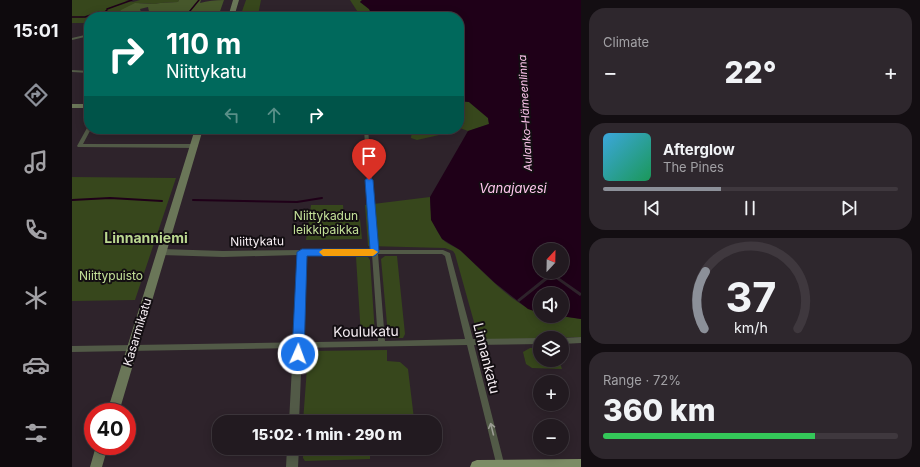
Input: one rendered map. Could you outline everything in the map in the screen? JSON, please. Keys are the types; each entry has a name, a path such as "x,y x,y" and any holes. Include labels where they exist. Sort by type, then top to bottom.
{"main road":[{"path":"232,12 236,0"},
{"path":"72,106 84,106"},
{"name":"Kasarmikatu","path":"116,403 198,134"},
{"path":"96,467 99,455"},
{"path":"477,467 581,466"}],"street":[{"path":"72,38 84,36"},
{"path":"72,71 84,72"},
{"path":"86,134 80,146 194,146"},
{"path":"366,134 382,344"},
{"name":"Niittykatu","path":"162,252 223,254 302,252 443,252 448,255"},
{"path":"294,415 302,252"},
{"name":"Linnankatu","path":"448,255 501,467"},
{"path":"569,341 581,340"},
{"name":"Koulukatu","path":"72,348 533,341"},
{"path":"292,467 293,455"}],"green space":[{"path":"72,0 125,0 133,2 140,0 179,0 178,2 155,4 140,3 123,12 84,12 84,23 72,23"},
{"path":"179,0 201,0 200,3 224,0 220,12 149,12 148,7 140,9 141,12 120,12 121,10 135,3 155,4 178,2"},
{"path":"246,0 261,0 259,12 242,12"},
{"path":"350,0 362,0 360,2 370,12 358,12"},
{"path":"464,102 469,102 488,118 489,124 468,131 464,130"},
{"path":"411,134 439,135 417,140 411,138"},
{"name":"Niittypuisto","path":"72,177 176,178 135,300 72,301"},
{"path":"430,197 433,222 443,239 461,251 508,295 533,310 533,323 569,323 569,317 581,319 581,337 569,337 569,331 533,331 533,338 479,340 453,251 445,248 368,246 365,205"},
{"name":"Niittykadun leikkipaikka","path":"311,205 343,205 344,219 360,219 362,239 306,240"},
{"path":"385,256 397,256 405,334 403,338 392,338 388,335 381,259"},
{"path":"356,257 368,257 370,260 375,334 372,336 361,336"},
{"path":"533,348 533,367 561,367 562,369 532,368 526,364 523,352"},
{"path":"387,350 387,361 400,362 408,369 414,415 304,415 308,354 311,351"},
{"path":"303,455 370,455 370,459 305,461"}],"water":[{"name":"Vanajavesi","path":"362,0 581,0 581,319 569,317 569,287 533,287 533,311 528,309 495,283 460,250 442,239 431,220 430,197 468,131 489,124 488,118 469,102 464,102 464,12 370,12 360,2"}],"pier":[{"path":"543,279 548,279 538,287 533,287"},
{"path":"556,279 561,279 581,293 581,295 580,296"},
{"path":"533,287 533,291 519,302 517,300"}],"waterway":[{"path":"107,9 132,0"},
{"path":"189,12 199,0"},
{"path":"72,17 84,17"},
{"path":"72,200 110,198 162,201"},
{"path":"193,200 297,202 322,198"}],"slow traffic":[{"path":"323,252 373,252"}],"district":[{"name":"Linnanniemi","path":"146,237"}],"route":[{"path":"298,354 302,252 375,252 369,180"}],"water label":[{"name":"Aulanko–Hämeenlinna","path":"525,113"}]}
